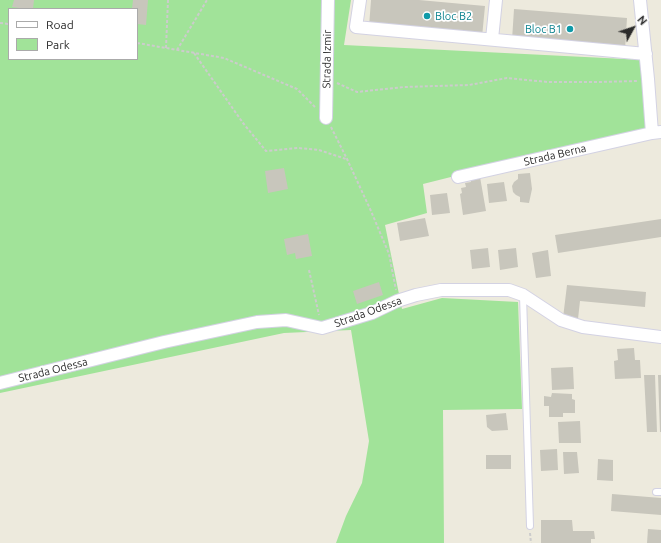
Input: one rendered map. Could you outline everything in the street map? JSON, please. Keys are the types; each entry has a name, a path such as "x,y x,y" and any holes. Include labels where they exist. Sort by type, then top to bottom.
{"street":[{"name":"Strada Izmir","path":"326,118 328,0"},
{"path":"360,0 356,27 646,54"},
{"path":"492,39 496,0"},
{"path":"640,0 648,79 656,133"},
{"name":"Strada Berna","path":"458,177 656,133"},
{"name":"Strada Odessa","path":"0,383 164,342 257,322 286,320 322,328 372,313 397,301 416,295 441,290 509,290 523,295 561,320 583,327 661,337"}],"lane":[{"path":"523,295 530,526"}],"path":[{"path":"166,48 168,0"},
{"path":"178,50 207,0"},
{"path":"138,43 224,58 297,89 326,118 347,159 389,254 397,301"},
{"path":"194,53 243,123 266,151 298,148 318,150 347,159"},
{"path":"327,78 357,92 404,87 469,86 507,78 548,82 636,81 648,79"},
{"path":"309,270 322,328"}],"green space":[{"path":"0,0 351,0 344,45 645,60 650,127 423,184 427,213 385,225 402,309 442,298 518,302 522,409 443,410 444,543 336,543 346,516 362,483 369,441 351,330 284,333 0,393"}],"building":[{"path":"14,0 34,0 33,8 12,7"},
{"path":"133,0 148,0 146,25 138,24 138,8 132,8"},
{"name":"Bloc B2","path":"371,0 419,0 485,6 482,37 369,27"},
{"name":"Bloc B1","path":"514,9 627,18 625,50 512,40"},
{"path":"284,168 288,189 268,193 265,171"},
{"path":"530,173 532,189 529,203 520,202 520,197 513,192 512,186 518,179 518,174"},
{"path":"480,177 486,211 463,215 460,194 462,193 461,188 466,187 465,183 471,182 470,179"},
{"path":"504,182 507,201 489,203 487,184"},
{"path":"447,193 450,213 432,215 430,195"},
{"path":"425,218 429,236 400,241 397,223"},
{"path":"661,219 661,237 558,253 555,235"},
{"path":"308,234 312,256 296,259 295,253 287,255 284,239"},
{"path":"488,248 490,267 472,269 470,250"},
{"path":"516,248 518,267 500,270 498,250"},
{"path":"548,250 551,276 536,278 532,253"},
{"path":"379,282 383,295 357,304 353,291"},
{"path":"567,285 646,292 645,307 580,301 578,319 563,318"},
{"path":"634,348 635,360 640,360 641,378 615,379 614,361 618,360 617,349"},
{"path":"573,367 574,389 552,390 551,368"},
{"path":"644,375 655,375 657,432 647,432"},
{"path":"658,375 661,375 661,432 660,432"},
{"path":"552,393 572,394 572,399 575,400 575,413 563,413 563,417 549,417 549,406 544,406 544,396 551,397"},
{"path":"506,413 508,430 492,431 487,427 486,415"},
{"path":"580,421 581,443 559,443 558,422"},
{"path":"557,449 558,470 541,471 540,450"},
{"path":"563,452 577,452 579,473 564,474"},
{"path":"486,455 511,455 511,469 486,469"},
{"path":"598,459 613,460 613,481 597,480"},
{"path":"612,494 661,498 661,515 611,511"},
{"path":"541,520 572,520 573,531 594,531 595,539 591,539 591,543 541,543"},
{"path":"648,529 661,530 661,543 647,543"}],"place":[{"name":"Bloc B2","path":"427,16"},
{"name":"Bloc B1","path":"570,29"}]}
